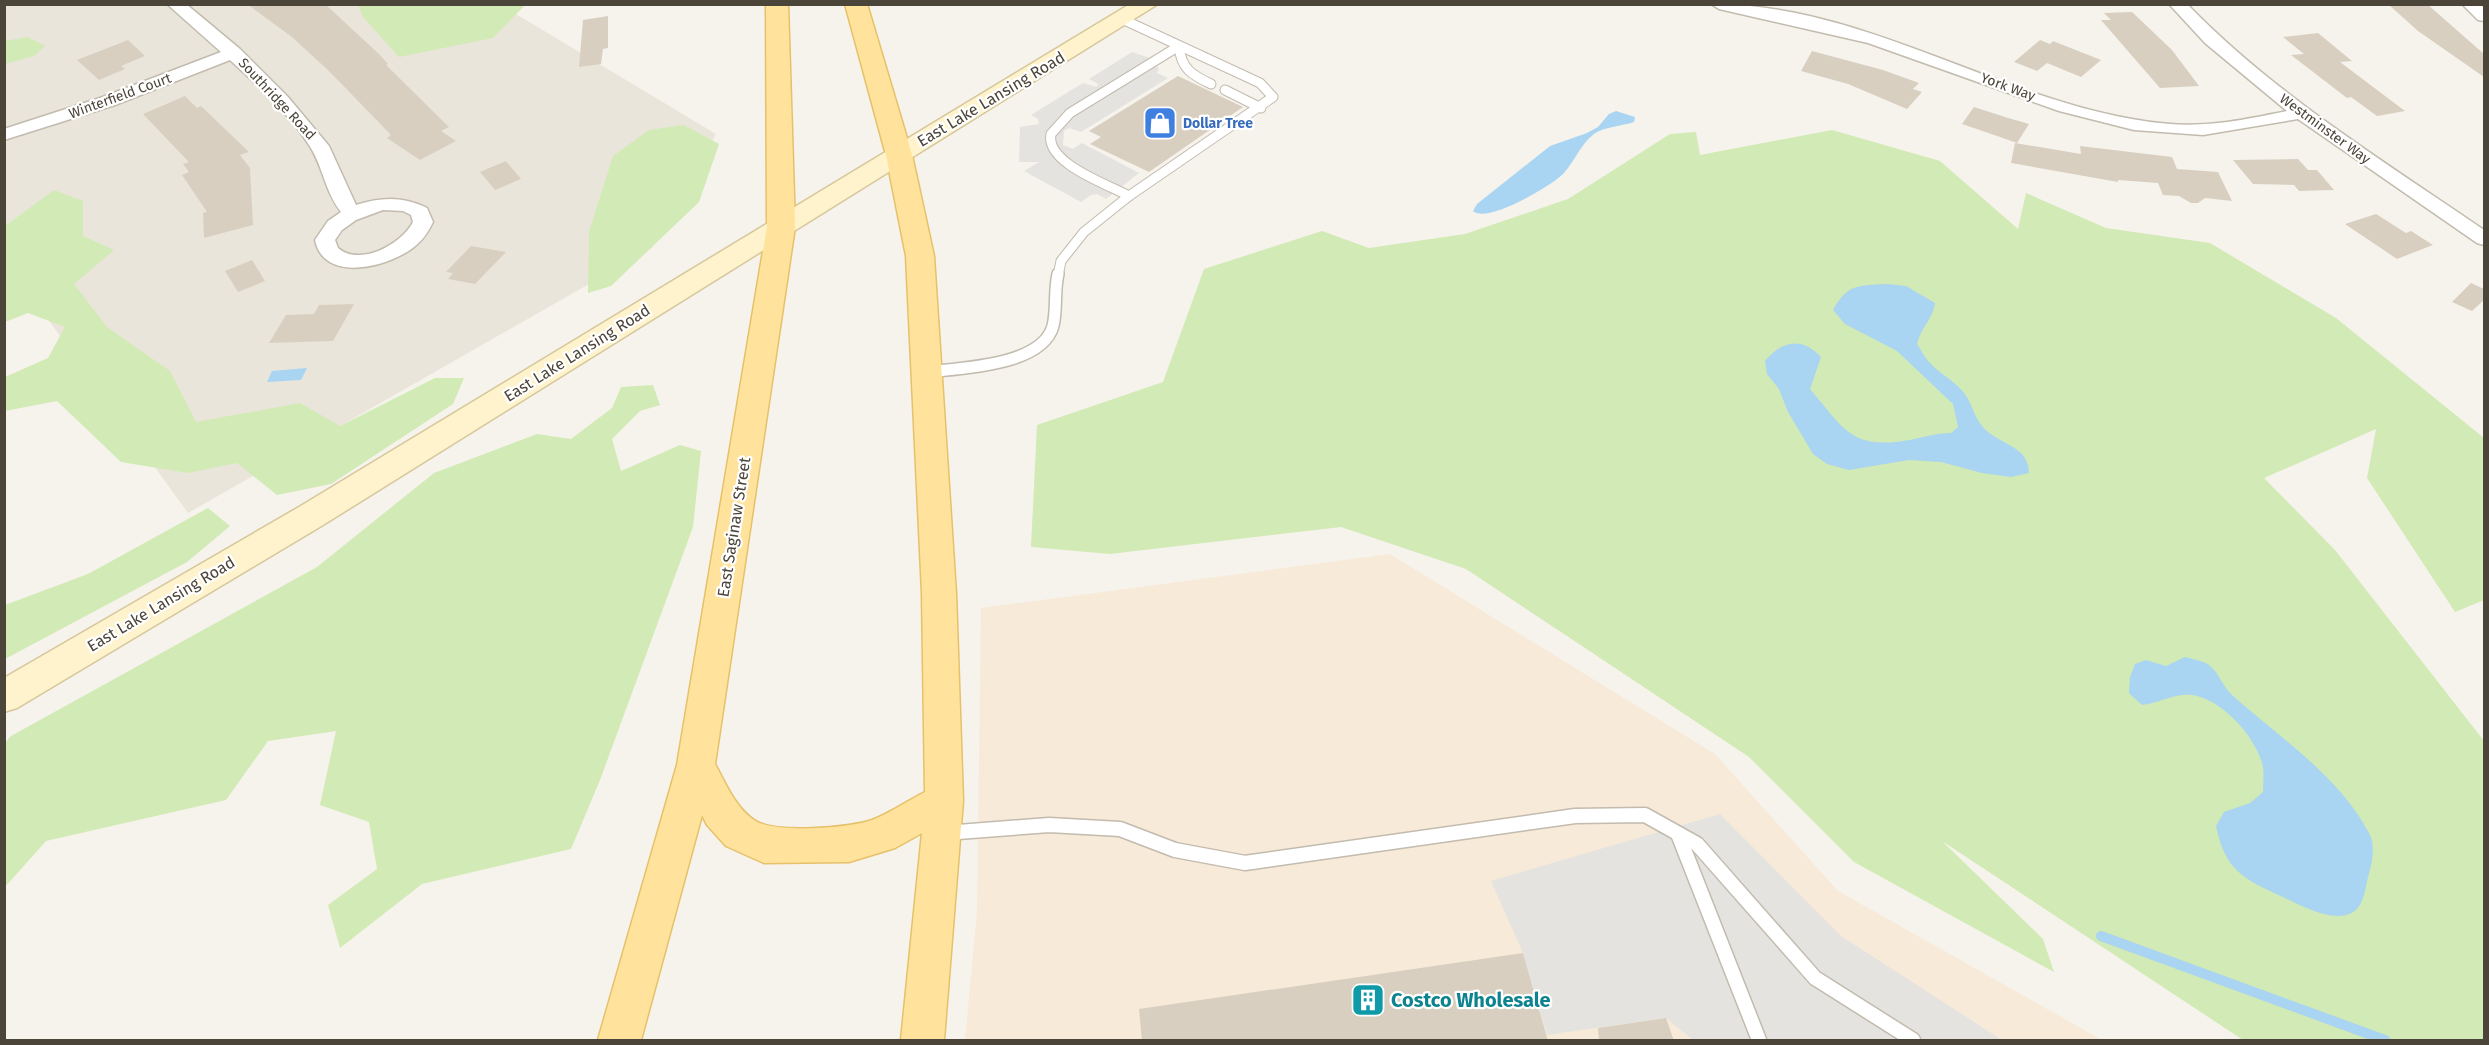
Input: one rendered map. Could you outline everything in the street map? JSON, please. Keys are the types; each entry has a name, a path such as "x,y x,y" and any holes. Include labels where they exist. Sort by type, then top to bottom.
{"main road":[{"name":"East Saginaw Street","path":"620,1041 696,765 781,227 777,4"},
{"path":"856,4 899,155 920,256 939,593 943,817 923,1041"},
{"name":"East Lake Lansing Road","path":"4,697 311,516 1147,4"},
{"path":"696,765 721,813 740,833 764,845 849,844 943,817"}],"street":[{"name":"Southridge Road","path":"174,4 234,53 315,139 341,201 352,213"},
{"name":"York Way","path":"1719,4 1863,36 2086,114 2124,124 2173,130 2228,127 2301,113"},
{"name":"Westminster Way","path":"2177,4 2211,39 2301,113 2484,239"},
{"path":"2470,4 2484,16"},
{"name":"Winterfield Court","path":"4,135 109,101 234,53"}],"lane":[{"path":"926,372 999,364 1036,350 1053,327 1054,291 1061,261 1084,232 1129,196 1261,108 1273,97 1271,92 1260,83 1122,19"},
{"path":"1179,46 1179,63 1186,71 1211,84"},
{"path":"1129,196 1060,160 1051,152 1049,138 1055,124 1070,113 1179,46"},
{"path":"1225,90 1261,108"},
{"path":"943,817 1120,830 1174,850 1245,863 1575,816 1645,815 1697,844 1815,978 1913,1041"},
{"path":"1678,834 1759,1041"}],"shaded area":[{"path":"5,5 501,5 716,134 652,248 188,513 8,264 5,264"},
{"path":"1132,52 1147,57 1159,68 1157,73 1168,78 1081,132 1069,128 1064,131 1063,145 1073,149 1082,143 1139,173 1106,199 1097,194 1081,202 1024,171 1039,162 1019,162 1020,127 1039,124 1038,119 1031,115 1083,83 1097,87 1098,84 1089,79"},
{"path":"1390,554 1715,754 1838,891 2102,1040 965,1040 977,912 981,608"},
{"path":"1720,814 1841,936 2002,1040 1693,1040 1666,1018 1547,1035 1523,953 1491,881"}],"green space":[{"path":"358,5 525,5 493,38 399,57 363,17"},
{"path":"28,37 45,46 34,56 5,64 5,41"},
{"path":"684,125 719,144 699,202 611,286 588,293 589,232 613,156 649,130"},
{"path":"1832,130 1940,161 2018,229 2026,193 2106,228 2210,243 2336,318 2484,438 2484,600 2455,612 2367,478 2376,429 2264,478 2335,550 2484,741 2484,1040 2243,1040 1942,841 2043,939 2054,972 1854,862 1749,757 1466,569 1341,527 1110,554 1031,547 1037,425 1163,382 1204,269 1322,231 1369,248 1465,234 1568,199 1670,134 1696,132 1700,155"},
{"path":"54,190 83,201 83,236 114,250 74,284 107,327 170,371 196,422 300,403 340,426 435,378 464,378 453,404 331,484 277,495 237,463 188,473 121,462 57,401 5,411 5,377 48,358 65,327 28,313 5,322 5,226"},
{"path":"653,385 660,405 640,411 612,439 621,471 680,445 701,451 693,527 600,780 571,849 422,884 340,948 328,905 377,869 369,822 320,805 336,731 268,741 226,800 46,841 5,887 4,744 11,736 317,567 434,473 537,434 571,439 612,408 621,387"},
{"path":"208,508 230,526 187,562 5,659 5,605 88,574"}],"water":[{"path":"1616,111 1635,117 1634,122 1607,128 1594,134 1556,180 1519,202 1504,208 1480,214 1473,211 1477,204 1550,146 1587,133 1598,127 1609,114"},
{"path":"1887,284 1906,286 1935,303 1917,344 1930,363 1965,394 1983,427 2024,457 2029,473 2011,477 1982,473 1941,462 1909,460 1849,470 1827,464 1813,454 1788,412 1779,389 1767,374 1765,361 1785,345 1806,346 1821,357 1810,389 1841,426 1851,434 1874,442 1890,442 1951,433 1958,427 1953,404 1897,351 1845,324 1833,310 1849,290 1861,286"},
{"path":"307,368 301,380 267,382 272,371"},
{"path":"2185,657 2208,664 2232,695 2306,758 2341,793 2356,812 2371,838 2373,855 2364,897 2354,911 2346,915 2335,916 2301,906 2247,878 2231,863 2220,841 2216,826 2224,812 2250,803 2263,792 2262,764 2257,750 2234,719 2214,703 2203,698 2179,695 2142,705 2129,693 2130,677 2135,664 2146,660 2166,666"}],"building":[{"path":"247,4 325,4 379,54 388,64 386,65 449,127 441,131 456,141 420,160 387,138 391,135 330,72 292,37"},
{"path":"2388,4 2427,4 2484,54 2484,77 2418,31"},
{"path":"2132,12 2172,50 2199,86 2160,88 2101,20 2111,20 2104,13"},
{"path":"608,16 608,48 603,49 601,64 579,67 583,20"},
{"path":"2318,33 2352,61 2340,62 2405,111 2377,116 2351,97 2347,98 2291,55 2304,54 2283,37"},
{"path":"128,40 145,56 121,66 125,69 99,80 77,60"},
{"path":"2040,40 2050,44 2053,41 2101,60 2081,77 2047,63 2037,71 2014,62"},
{"path":"1812,51 1883,70 1919,83 1913,89 1922,92 1907,109 1848,84 1801,71"},
{"name":"Dollar Tree","path":"1178,76 1243,107 1149,172 1090,144 1101,137 1089,131"},
{"path":"185,96 197,108 201,106 249,152 240,155 250,168 253,225 204,238 203,213 207,212 182,175 189,172 183,164 189,162 143,114"},
{"path":"1974,107 2029,124 2017,143 1962,124"},
{"path":"2015,143 2081,154 2080,146 2172,157 2177,169 2218,172 2232,201 2205,198 2198,203 2191,203 2179,196 2163,195 2158,183 2118,180 2118,182 2011,163"},
{"path":"2298,159 2308,170 2317,170 2334,190 2299,191 2294,185 2253,184 2233,160"},
{"path":"506,161 521,179 495,190 480,172"},
{"path":"2376,214 2406,233 2411,231 2433,245 2397,259 2345,224"},
{"path":"471,246 506,252 475,284 448,279 453,273 446,272"},
{"path":"252,260 265,281 238,292 225,271"},
{"path":"2471,283 2484,289 2484,300 2472,311 2452,302"},
{"path":"354,304 333,341 269,343 286,315 314,314 319,305"},
{"name":"Costco Wholesale","path":"1523,953 1548,1041 1142,1041 1139,1009"},
{"path":"1666,1018 1674,1041 1599,1041 1598,1028"}],"waterway":[{"path":"2101,936 2385,1040"}],"place":[{"name":"Dollar Tree","path":"1160,123"},
{"name":"Costco Wholesale","path":"1368,1000"}]}
